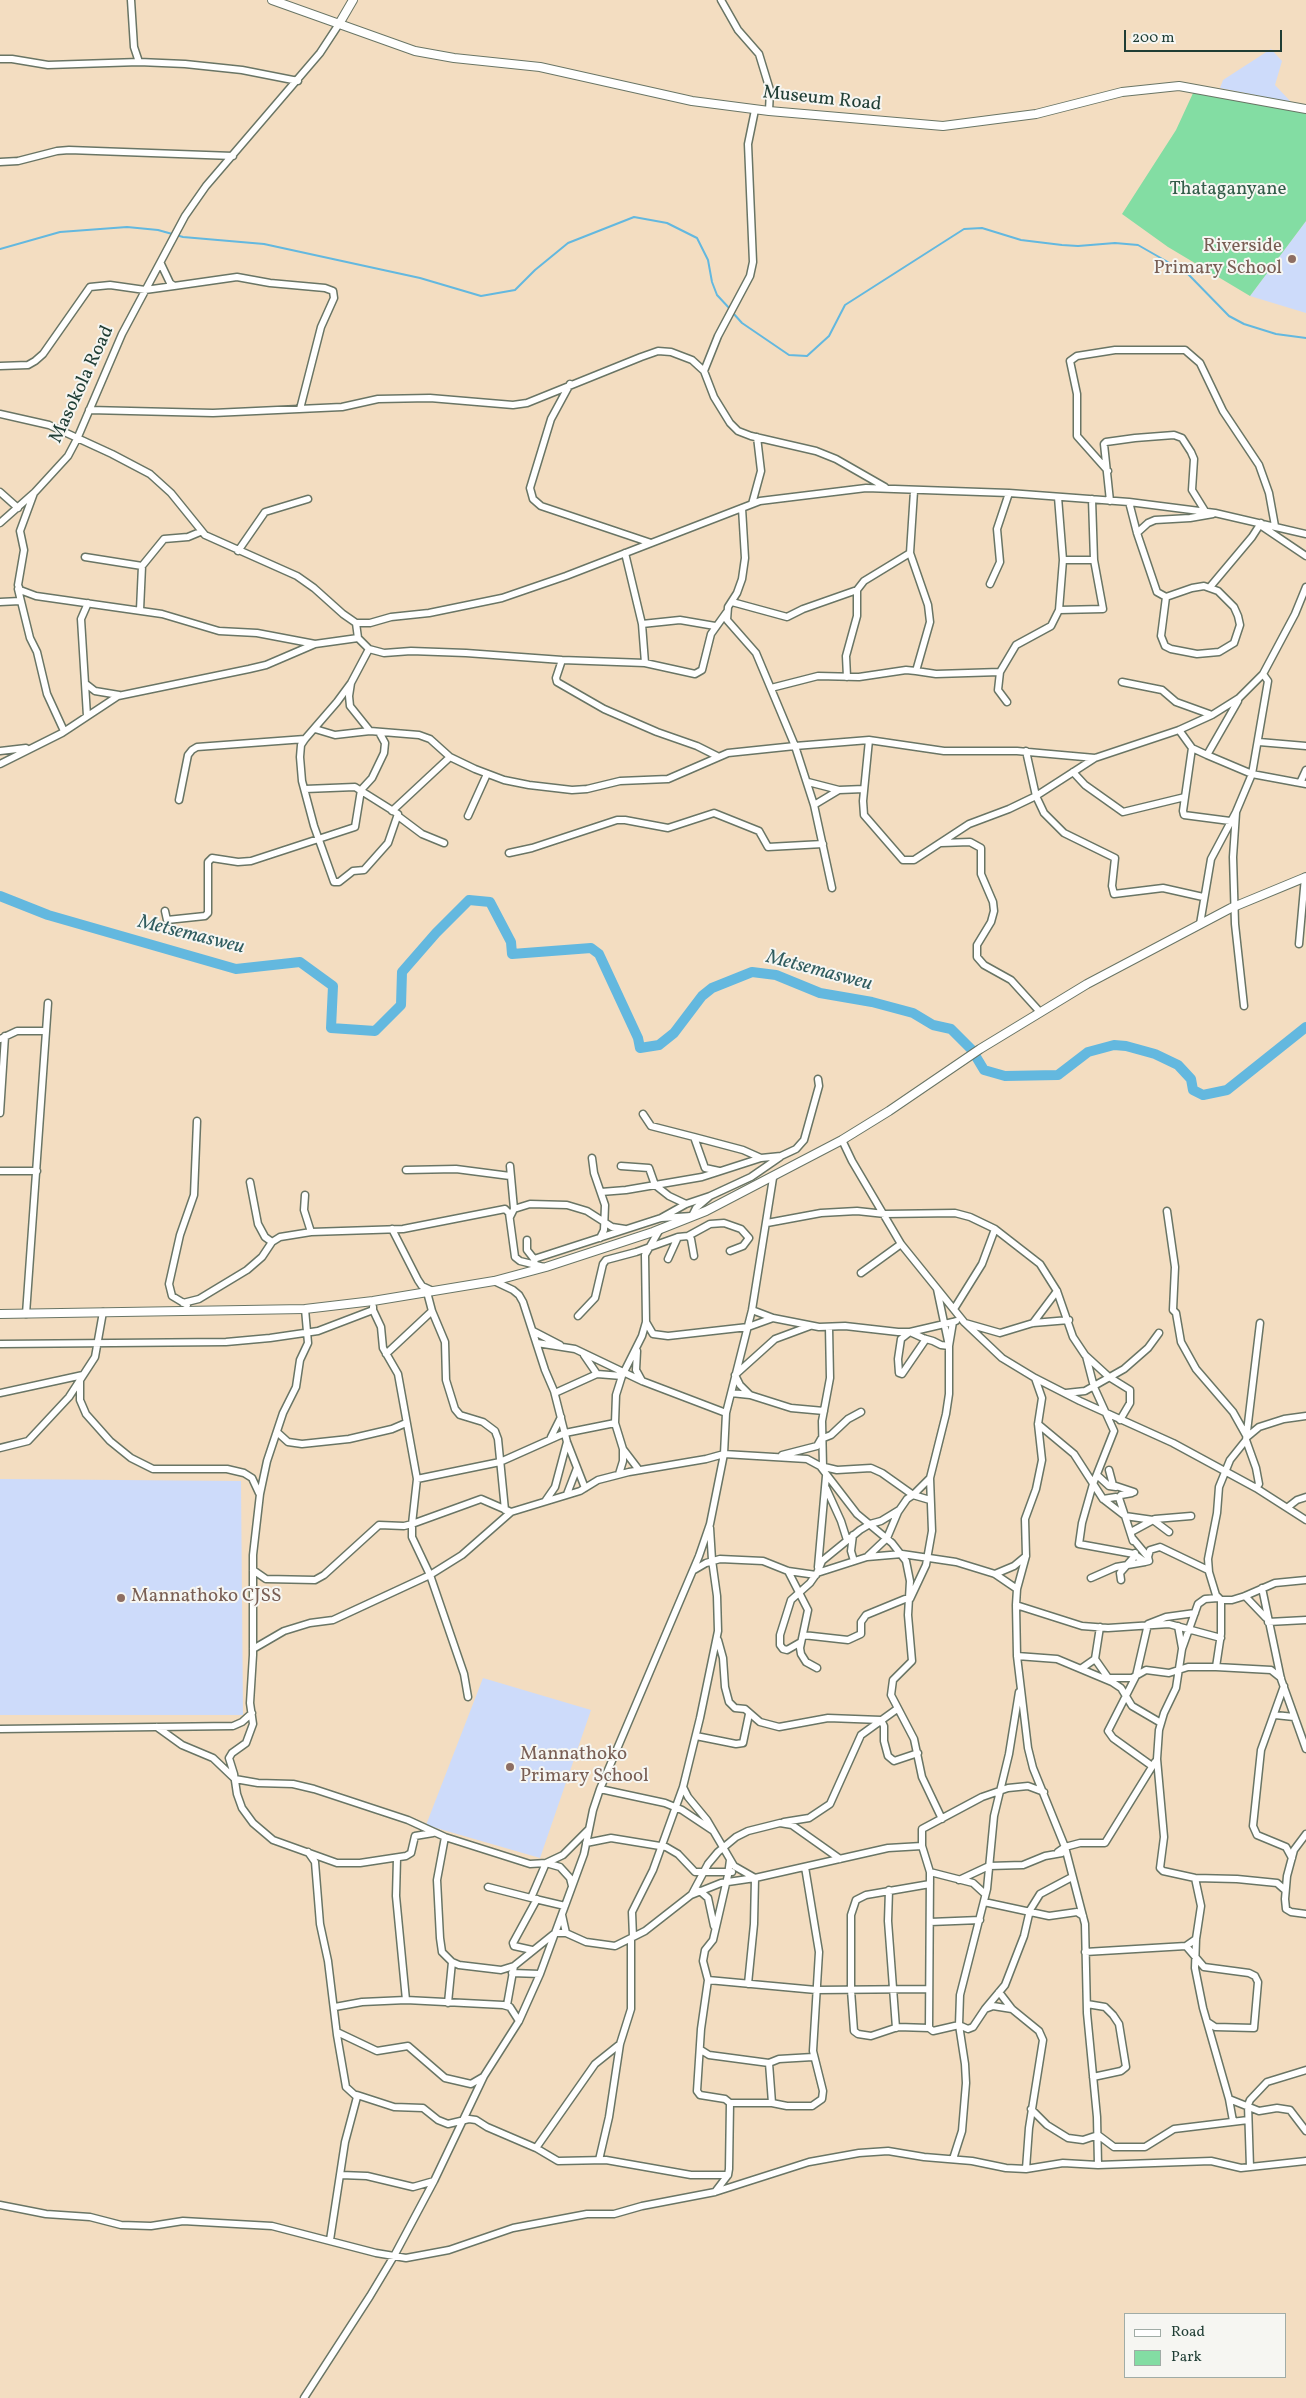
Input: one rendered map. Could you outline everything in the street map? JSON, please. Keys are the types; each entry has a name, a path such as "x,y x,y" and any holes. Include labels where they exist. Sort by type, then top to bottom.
{"street":[{"path":"131,0 134,47 139,62"},
{"name":"Museum Road","path":"272,0 415,51 454,58 540,67 685,100 755,110 943,126 1036,114 1122,92 1179,86 1306,109"},
{"path":"0,162 18,161 57,151 69,150 233,156 298,81 339,24 353,0"},
{"path":"720,0 738,30 759,54 770,90 769,111"},
{"path":"0,59 48,65 139,62 184,64 242,70 298,81"},
{"path":"704,371 718,336 750,276 753,262 748,144 755,110"},
{"name":"Masokola Road","path":"0,523 18,508 60,466 77,439 122,334 161,264 178,228 206,186 233,156"},
{"path":"161,264 170,283 174,286"},
{"path":"0,366 28,365 43,354 90,287 110,284 145,290 237,277 270,283 326,288 333,291 334,298 327,308 321,327 300,408"},
{"path":"1108,470 1077,436 1077,394 1070,361 1077,356 1115,350 1184,350 1200,363 1222,411 1259,464 1269,493 1275,526"},
{"path":"89,410 213,413 342,407 378,399 430,398 513,405 527,404 570,384 658,351 683,354 698,364 704,371 714,397 730,423 738,431 836,459 886,488"},
{"path":"570,384 551,419 530,488 533,499 541,506 652,543"},
{"path":"0,414 49,425 112,454 155,477 171,494 200,532 238,551 297,576 356,623 370,623 391,617 464,607 502,598 752,504 782,497 886,488 914,491 1009,493 1129,502 1205,511 1306,534"},
{"path":"1110,501 1104,447 1106,442 1178,436 1191,452 1194,459 1192,490 1205,511"},
{"path":"752,504 761,471 757,437"},
{"path":"914,491 910,553 930,612 928,631 916,671"},
{"path":"0,492 18,508"},
{"path":"34,492 20,531 24,550 18,588 30,638 37,652 47,694 64,732"},
{"path":"990,584 1000,562 997,529 1009,493"},
{"path":"1007,702 998,690 1000,672 1016,645 1051,626 1059,610 1063,560 1058,497"},
{"path":"238,551 265,512 308,499"},
{"path":"1059,610 1103,609 1094,560 1092,499"},
{"path":"1129,502 1153,585 1157,592 1166,597 1192,588 1210,587 1227,598 1234,607 1240,625 1234,643 1219,652 1190,653 1165,646 1161,636 1166,597"},
{"path":"356,623 358,638 369,649 384,653 411,651 466,653 562,660 645,663 700,673 715,626 726,613 742,579 745,558 742,508"},
{"path":"1137,533 1148,522 1155,520 1190,518 1215,513"},
{"path":"1261,524 1306,556"},
{"path":"1210,587 1261,524"},
{"path":"140,610 142,566 164,539 183,538 200,532"},
{"path":"625,553 642,624 645,663"},
{"path":"732,602 786,618 803,609 857,590 864,581 910,553"},
{"path":"85,557 142,566"},
{"path":"1063,560 1094,560"},
{"path":"869,740 864,789 864,815 898,857 903,860 914,860 969,824 1009,809 1036,796 1095,758 1179,730 1212,715 1239,698 1263,674 1295,614 1306,587"},
{"path":"18,588 36,596 162,614 220,632 256,633 315,644"},
{"path":"847,677 846,656 857,616 857,590"},
{"path":"0,602 20,601"},
{"path":"87,716 81,619 88,603"},
{"path":"726,613 727,620 756,653 795,746 814,805 824,844 832,888"},
{"path":"642,624 680,620 715,626"},
{"path":"0,764 64,732 120,696 266,665 315,644 358,638"},
{"path":"369,649 351,683 301,745 300,757 305,790 318,838 334,882 338,882 353,871 364,870 388,843 395,813 450,757"},
{"path":"562,660 556,678 557,682 604,709 657,732 697,746 717,756"},
{"path":"771,688 818,676 847,677 906,670 936,674 1000,672"},
{"path":"1200,924 1203,897 1211,859 1236,812 1252,774 1268,681 1263,674"},
{"path":"1122,682 1162,690 1176,702 1212,715"},
{"path":"351,683 350,706 370,731"},
{"path":"86,684 95,691 120,696"},
{"path":"1207,755 1239,698"},
{"path":"315,729 335,735 370,731 419,735 430,739 450,757 487,774 529,785 572,790 587,789 620,781 668,779 681,775 728,752 869,740 944,751 1026,751 1095,758"},
{"path":"1179,730 1192,748 1252,774 1303,783 1306,770"},
{"path":"165,912 167,920 205,916 208,913 207,879 210,859 251,861 355,827 361,790 372,778 384,754 385,743 379,732"},
{"path":"179,800 188,755 197,747 305,739"},
{"path":"1259,742 1306,746"},
{"path":"0,751 33,747"},
{"path":"1192,748 1183,811 1187,817 1230,821"},
{"path":"1026,751 1036,796 1044,813 1064,833 1115,858 1112,886 1114,894 1163,888 1203,897"},
{"path":"1073,772 1085,785 1123,812 1185,797"},
{"path":"468,816 487,774"},
{"path":"808,782 839,790 864,789"},
{"path":"305,790 355,787 395,813 422,834 444,844"},
{"path":"814,805 839,790"},
{"path":"1236,812 1234,857 1236,945 1244,1006"},
{"path":"509,853 532,848 617,820 668,828 714,814 759,831 768,846 824,844"},
{"path":"940,844 970,842 981,848 981,874 993,902 994,911 977,945 977,956 984,965 1011,980 1040,1012"},
{"path":"0,1314 305,1309 373,1301 494,1281 546,1267 660,1229 773,1178 890,1111 970,1055 1040,1012 1200,924 1305,877 1299,944"},
{"path":"26,1314 48,1003"},
{"path":"0,1113 2,1038 17,1031 46,1031"},
{"path":"534,1262 661,1218 686,1204 710,1196 750,1176 796,1149 804,1140 819,1086 818,1079"},
{"path":"643,1114 651,1126 743,1150 761,1158"},
{"path":"195,1310 172,1296 169,1284 180,1235 194,1195 197,1121"},
{"path":"694,1137 705,1168 720,1171"},
{"path":"842,1140 852,1161 886,1214 902,1244 963,1321 1002,1358 1034,1378 1106,1414 1173,1443 1256,1488 1306,1520"},
{"path":"601,1192 626,1190 702,1177 761,1158 782,1156"},
{"path":"592,1158 594,1172 605,1205 606,1222 600,1238"},
{"path":"510,1166 514,1200 514,1209 510,1217"},
{"path":"621,1166 649,1168 656,1185 669,1196 686,1204"},
{"path":"406,1170 433,1168 479,1170 510,1176"},
{"path":"0,1171 37,1171"},
{"path":"304,2398 394,2256 434,2181 484,2076 519,2021 540,1974 573,1887 600,1789 693,1571 710,1524 724,1454 726,1413 752,1310 773,1178"},
{"path":"250,1182 258,1224 265,1237 272,1242"},
{"path":"305,1195 304,1210 311,1232"},
{"path":"692,1216 696,1208 710,1196"},
{"path":"514,1209 530,1204 566,1205 587,1211 606,1222 612,1228 628,1230"},
{"path":"183,1303 199,1299 246,1270 262,1257 272,1242 280,1237 311,1232 416,1227 505,1209 508,1210 510,1217 515,1257 520,1261 534,1262 546,1267"},
{"path":"767,1223 844,1210 886,1214 955,1213 970,1217 995,1229 1035,1260 1057,1291 1069,1320 1073,1337 1085,1355 1109,1377 1130,1390 1130,1403 1120,1420"},
{"path":"1167,1211 1175,1267 1173,1310 1176,1313 1181,1342 1196,1369 1240,1422 1256,1468 1259,1484 1256,1488"},
{"path":"661,1218 692,1216"},
{"path":"578,1316 595,1298 603,1264 606,1260 647,1248 678,1236 688,1236 710,1224 724,1223 741,1229 749,1238 743,1246 730,1251"},
{"path":"392,1229 418,1280 430,1292 432,1311 445,1342 446,1380 454,1409 460,1416 483,1422 496,1431 508,1511"},
{"path":"620,1474 623,1449 615,1423 616,1396 623,1374 637,1348 646,1322 645,1259 647,1248 660,1229"},
{"path":"954,1309 979,1269 995,1229"},
{"path":"668,1259 678,1236"},
{"path":"688,1236 691,1239 694,1256"},
{"path":"527,1240 528,1250 534,1262"},
{"path":"861,1273 902,1244"},
{"path":"494,1281 519,1294 545,1370 555,1393 567,1442 585,1488"},
{"path":"937,1288 949,1346"},
{"path":"1033,1323 1057,1291"},
{"path":"373,1301 373,1310 381,1327 382,1344 398,1374 417,1479 412,1537 430,1576 464,1674 468,1697"},
{"path":"305,1309 308,1343 300,1360 296,1387 283,1413 260,1494 253,1570 253,1649 250,1703 253,1724 248,1740 230,1755 242,1808 253,1823 273,1840 337,1863 397,1858 411,1853 415,1836 433,1833"},
{"path":"0,1344 226,1342 318,1331 373,1310"},
{"path":"752,1310 773,1318 810,1326 845,1326 910,1332 949,1346"},
{"path":"386,1354 432,1311"},
{"path":"0,1448 28,1441 69,1397 91,1365 103,1312"},
{"path":"646,1322 653,1334 668,1336 748,1327 773,1318"},
{"path":"926,1339 902,1374 899,1373 898,1359 901,1339 910,1332 963,1321 1000,1333 1033,1323 1069,1320"},
{"path":"910,1599 928,1558 932,1531 930,1478 948,1404 949,1346 953,1322"},
{"path":"1246,1438 1260,1323"},
{"path":"735,1375 775,1339 810,1326"},
{"path":"828,1327 830,1378 821,1440 822,1467 826,1476 857,1514 902,1554 909,1570 910,1599 908,1615 912,1660 895,1675 891,1683 891,1695 910,1730 918,1753 922,1777 942,1819"},
{"path":"533,1331 623,1374 726,1413"},
{"path":"1065,1393 1085,1391 1094,1387 1131,1363 1155,1340 1159,1333"},
{"path":"537,1343 562,1346"},
{"path":"637,1348 636,1370 642,1381"},
{"path":"582,1353 598,1374"},
{"path":"1085,1355 1094,1387 1113,1428 1114,1435 1093,1484 1082,1523 1079,1544 1134,1554 1146,1559"},
{"path":"555,1393 598,1374 623,1374"},
{"path":"735,1375 740,1385 750,1395"},
{"path":"0,1394 81,1377"},
{"path":"81,1377 80,1400 86,1414 110,1441 131,1458 153,1469 227,1469 244,1473 252,1478 260,1494"},
{"path":"1034,1378 1042,1398 1038,1424 1042,1460 1036,1490 1025,1519 1026,1556 1017,1589 1016,1605 1017,1656 1028,1748 1033,1768 1066,1851 1083,1916 1087,2004 1098,2135 1098,2164"},
{"path":"731,1393 750,1395 791,1408 824,1411"},
{"path":"777,1456 817,1446 821,1440 831,1435 848,1419 861,1412"},
{"path":"1216,1667 1221,1638 1220,1599 1208,1570 1208,1558 1224,1472 1246,1438 1259,1427 1306,1416"},
{"path":"551,1437 561,1417"},
{"path":"277,1432 288,1442 302,1444 349,1439 392,1430 406,1423"},
{"path":"417,1479 500,1462 565,1432 615,1423"},
{"path":"1038,1424 1074,1454 1103,1499 1125,1516 1153,1520 1191,1516"},
{"path":"546,1500 555,1486 567,1442"},
{"path":"623,1449 638,1470"},
{"path":"253,1649 284,1631 310,1623 333,1620 430,1576 462,1555 508,1511 585,1488 598,1480 638,1470 706,1459 724,1454 807,1459 822,1467 837,1470 871,1468 882,1473 913,1495 930,1500"},
{"path":"567,1494 577,1468"},
{"path":"1109,1470 1116,1487"},
{"path":"1096,1475 1109,1486 1134,1492 1121,1495 1119,1498"},
{"path":"816,1574 826,1476"},
{"path":"910,1599 904,1599 866,1615 861,1622 861,1634 848,1640 802,1639 787,1650 783,1649 779,1641 788,1605 816,1574 822,1561 853,1535 870,1524 881,1521 899,1510 930,1478"},
{"path":"826,1484 847,1540"},
{"path":"1103,1499 1116,1496 1119,1498"},
{"path":"1288,1507 1297,1500 1306,1497"},
{"path":"1119,1498 1133,1539 1134,1554 1120,1573 1121,1580"},
{"path":"253,1570 266,1579 314,1580 324,1575 374,1527 412,1524 474,1500 486,1500 508,1511"},
{"path":"867,1557 886,1538 899,1510"},
{"path":"1131,1532 1153,1520"},
{"path":"1153,1520 1169,1532"},
{"path":"599,2160 620,2044 630,2009 632,1912 653,1870 674,1807 683,1787 696,1736 717,1635 717,1596 710,1524"},
{"path":"853,1535 851,1551 854,1560"},
{"path":"1133,1539 1146,1559"},
{"path":"1091,1578 1146,1559 1150,1550 1160,1547 1208,1570"},
{"path":"693,1571 712,1560 763,1561 788,1572 816,1574 854,1560 902,1554 956,1562 995,1574 1017,1589"},
{"path":"995,1574 1014,1566 1026,1556"},
{"path":"788,1572 808,1610 800,1654 806,1662 817,1668"},
{"path":"1286,1890 1277,1883 1237,1879 1195,1878 1161,1870 1164,1837 1157,1759 1161,1723 1176,1688 1182,1649 1194,1613 1201,1601 1232,1600 1275,1583 1306,1580"},
{"path":"1262,1588 1282,1679 1306,1749"},
{"path":"1245,1596 1268,1621 1306,1620"},
{"path":"1016,1605 1073,1624 1100,1627 1148,1624 1178,1626 1221,1638"},
{"path":"1148,1624 1166,1617 1194,1613"},
{"path":"1148,1624 1136,1676 1108,1733 1152,1766"},
{"path":"1178,1626 1182,1649"},
{"path":"1100,1627 1095,1659 1110,1680"},
{"path":"717,1635 723,1658 725,1687 729,1702 735,1708 745,1709 760,1722 779,1727 828,1718 882,1720"},
{"path":"1017,1656 1049,1657 1110,1680 1121,1688 1132,1706 1161,1723"},
{"path":"1082,1668 1095,1659"},
{"path":"1110,1680 1127,1679 1146,1670 1169,1673 1199,1666 1271,1670 1282,1679"},
{"path":"953,2160 962,2131 966,2083 966,2064 958,2025 960,1995 985,1898 989,1866 988,1854 998,1792 1009,1754 1021,1686"},
{"path":"1284,1686 1261,1750 1254,1826 1257,1835 1286,1847 1296,1845"},
{"path":"691,1895 703,1873 724,1846 748,1831 809,1818 830,1804 861,1735 897,1709"},
{"path":"0,1729 233,1726 242,1722 252,1713"},
{"path":"696,1736 736,1744 743,1743 749,1714"},
{"path":"1275,1715 1294,1717"},
{"path":"882,1720 886,1734 884,1741 888,1756 894,1761 918,1753"},
{"path":"157,1727 182,1745 213,1758 235,1779 258,1783 293,1784 314,1789 408,1820 445,1838 530,1864 546,1863 563,1855 589,1829"},
{"path":"958,1880 989,1866 1024,1865 1058,1852 1066,1851 1080,1843 1105,1843 1157,1759"},
{"path":"929,2028 930,1872 922,1846 922,1829 982,1797 1008,1788 1028,1786 1044,1792"},
{"path":"683,1787 705,1816 724,1846 730,1860 738,1869 756,1878"},
{"path":"600,1789 674,1807 693,1816 713,1831"},
{"path":"780,1823 787,1823 798,1828 840,1859"},
{"path":"1306,1834 1296,1845 1287,1876 1286,1890 1286,1909 1291,1912 1306,1914"},
{"path":"445,1838 437,1880 442,1952 452,1962 459,1965 501,1970 514,1966 554,1933 566,1933 603,1946 615,1946 645,1931 691,1895 727,1882 756,1878 888,1848 922,1846"},
{"path":"586,1843 611,1838 661,1846 678,1854 695,1872 746,1874"},
{"path":"1286,1847 1292,1858"},
{"path":"307,1851 315,1862 320,1924 347,2089 357,2095 394,2107 423,2108 438,2120 448,2124 462,2120 476,2120 536,2148 558,2161 599,2160 650,2166 691,2175 728,2175"},
{"path":"397,1858 397,1903 406,2000"},
{"path":"715,2192 728,2175 731,2153 730,2104 725,2099 698,2094 701,2028 708,1980 703,1961 705,1950 713,1940 727,1882 730,1860"},
{"path":"546,1863 566,1871 573,1887"},
{"path":"532,1950 514,1946 513,1943 534,1898 546,1863"},
{"path":"730,2104 772,2103 787,2106 812,2106 818,2104 822,2099 823,2091 813,2057 819,1948 805,1867"},
{"path":"930,1872 977,1884 985,1898 1049,1916 1077,1912 1083,1916"},
{"path":"1277,1883 1287,1876"},
{"path":"930,1884 889,1890 860,1897 853,1908 851,1990 856,2033 871,2036 896,2028 929,2028 933,2031 958,2025 966,2029 973,2027 1005,1985 1019,1949 1030,1910 1044,1890 1072,1877"},
{"path":"748,1984 756,1878"},
{"path":"1195,1878 1201,1906 1196,1939 1195,1968 1203,2008 1209,2023 1233,2121"},
{"path":"488,1887 534,1898 564,1909"},
{"path":"889,1890 888,1921 896,2028"},
{"path":"700,1891 708,1898 715,1930"},
{"path":"564,1909 566,1933"},
{"path":"930,1922 980,1920"},
{"path":"1085,1952 1186,1946 1196,1939"},
{"path":"1186,1946 1206,1968 1248,1973 1255,1976 1258,1982 1254,2028 1215,2027 1209,2023"},
{"path":"448,2003 452,1962"},
{"path":"514,1966 507,2005 519,2021"},
{"path":"512,1974 540,1974"},
{"path":"708,1980 816,1990 929,1989"},
{"path":"999,1992 1012,2009 1042,2035 1031,2109 1026,2169"},
{"path":"335,2007 362,2002 406,2000 507,2005"},
{"path":"1087,2004 1105,2007 1119,2024 1126,2067 1122,2071 1093,2077"},
{"path":"985,2009 993,2006 1012,2009"},
{"path":"337,2032 377,2051 408,2046 444,2078 471,2084 484,2076"},
{"path":"536,2148 595,2064 620,2044"},
{"path":"701,2050 709,2055 769,2063 779,2059 813,2057"},
{"path":"769,2063 772,2103"},
{"path":"1250,2167 1248,2105 1267,2082 1306,2070"},
{"path":"330,2240 341,2175 344,2142 357,2095"},
{"path":"1229,2099 1259,2111 1277,2108 1290,2110 1306,2131"},
{"path":"470,2106 476,2120"},
{"path":"1031,2109 1047,2125 1068,2138 1083,2140 1098,2135"},
{"path":"1098,2135 1114,2147 1145,2147 1174,2129 1248,2120"},
{"path":"0,2205 46,2214 90,2217 121,2225 151,2226 182,2221 272,2226 394,2256 417,2257 449,2250 513,2228 587,2214 614,2214 642,2206 715,2192 809,2162 859,2153 888,2151 1026,2169 1063,2163 1211,2161 1241,2168 1306,2161"},
{"path":"341,2175 367,2176 413,2188 434,2181"}],"shaded area":[{"path":"1271,49 1282,61 1275,85 1291,102 1220,88 1223,80"},
{"name":"Riverside Primary School","path":"1306,221 1306,313 1250,296"},
{"name":"Mannathoko CJSS","path":"0,1479 241,1481 243,1715 0,1715"},
{"name":"Mannathoko Primary School","path":"483,1678 591,1710 540,1858 426,1825"}],"green space":[{"name":"Thataganyane","path":"1194,91 1306,113 1306,221 1250,296 1168,247 1122,214 1176,130"}],"waterway":[{"path":"0,249 60,232 127,227 158,230 183,237 264,244 420,278 481,296 515,290 535,270 568,243 634,217 667,223 697,238 708,260 712,282 717,295 730,309"},
{"path":"733,313 742,323 789,355 807,356 829,336 845,305 964,229 982,228 1021,240 1062,245 1078,246 1115,243 1138,245 1187,273 1229,316 1244,324 1276,334 1306,338"},
{"name":"Metsemasweu","path":"0,896 48,915 236,969 300,962 333,986 331,1028 375,1031 401,1005 402,972 436,933 469,900 490,902 511,942 512,954 591,948 599,954 638,1038 640,1048 659,1045 674,1033 702,996 712,988 752,972 776,975 820,993 872,1002 913,1013 933,1025 951,1029 972,1050 984,1070 1005,1076 1058,1075 1088,1052 1114,1045 1126,1046 1155,1054 1178,1065 1191,1079 1193,1090 1203,1095 1227,1090 1306,1027"}],"place":[{"name":"Riverside Primary School","path":"1292,259"},
{"name":"Mannathoko CJSS","path":"121,1598"},
{"name":"Mannathoko Primary School","path":"510,1767"}]}
